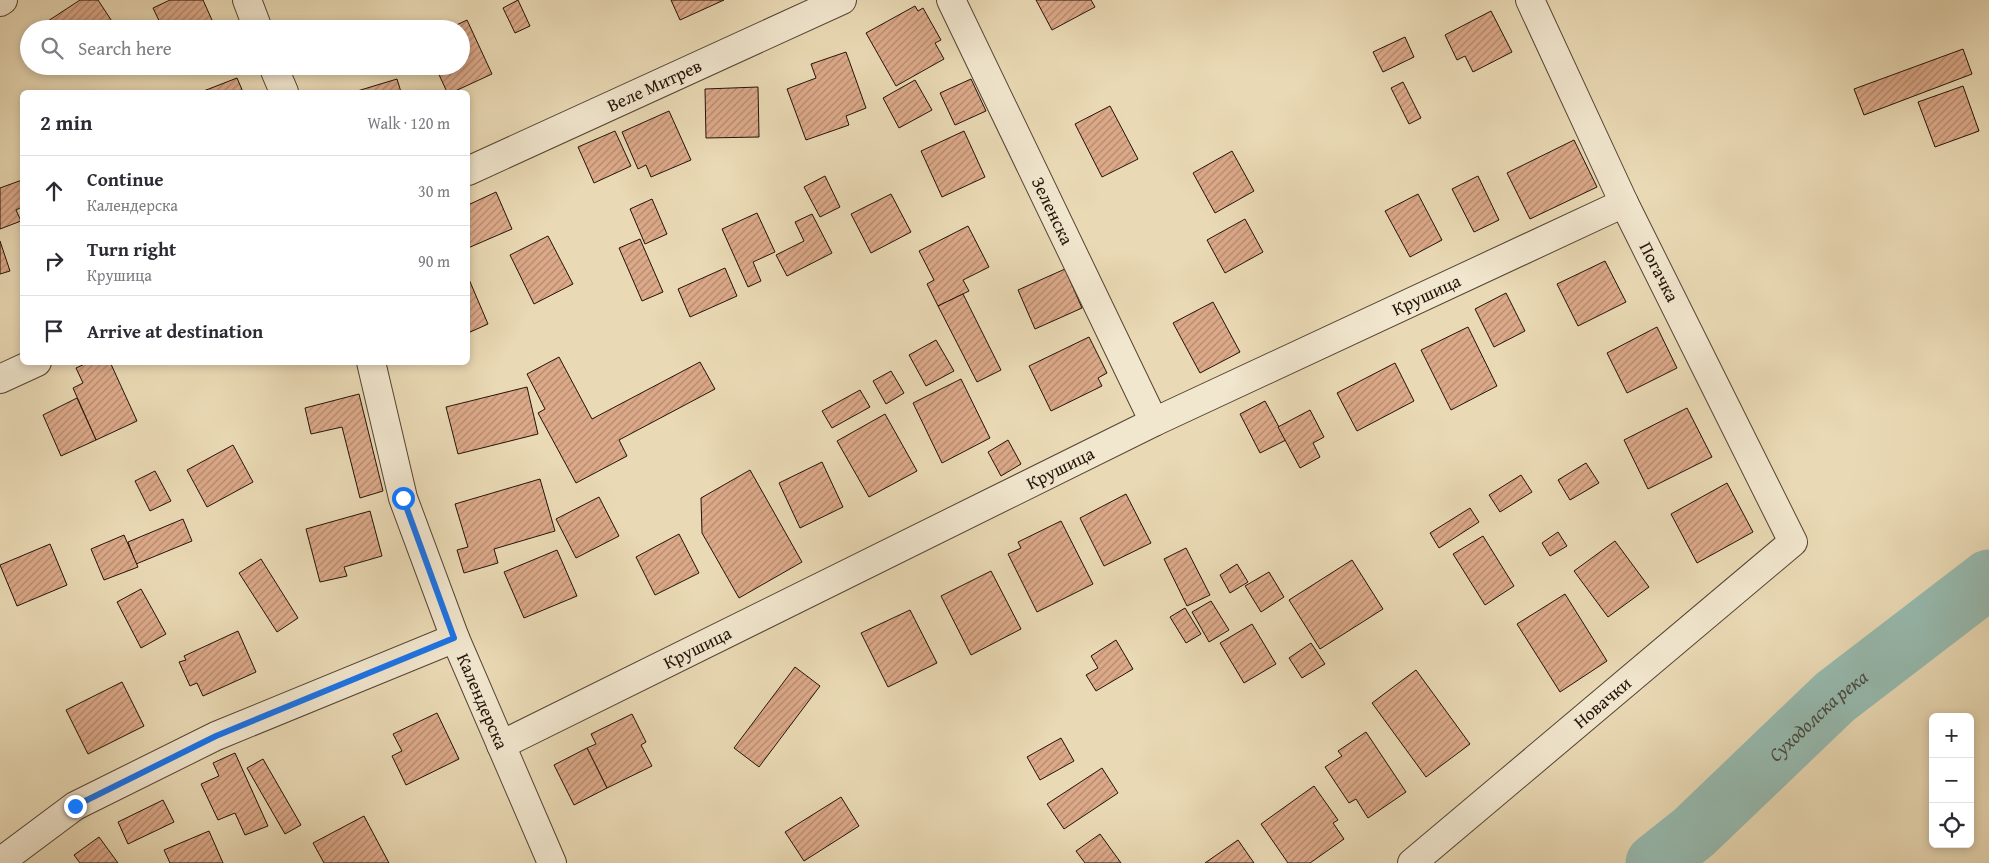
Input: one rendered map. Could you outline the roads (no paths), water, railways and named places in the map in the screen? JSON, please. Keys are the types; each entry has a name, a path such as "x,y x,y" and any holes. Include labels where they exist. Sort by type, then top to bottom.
{"street":[{"path":"247,0 255,20"},
{"name":"Веле Митрев","path":"470,170 842,0"},
{"name":"Зеленска","path":"950,0 1154,422"},
{"name":"Погачка","path":"1530,0 1624,203 1793,542"},
{"path":"277,75 283,90"},
{"name":"Крушица","path":"501,745 1154,422 1624,203"},
{"path":"0,379 30,365"},
{"name":"Календерска","path":"371,365 403,498 454,638 552,863"},
{"name":"Новачки","path":"1412,863 1793,542"},
{"path":"0,862 75,806 216,736 454,638"}],"waterway":[{"name":"Суходолска река","path":"1655,863 1694,832 1835,697 1989,579"}]}
